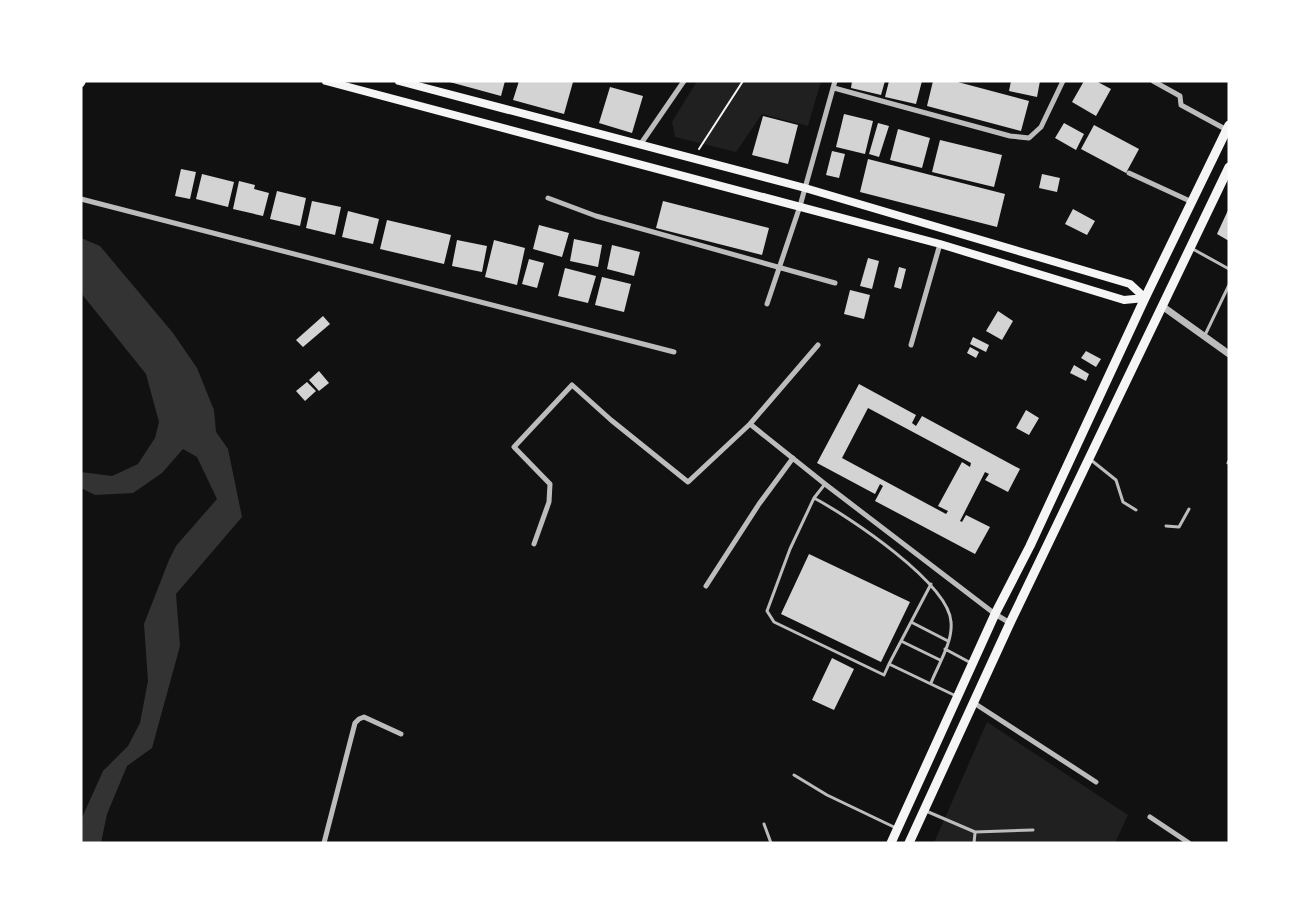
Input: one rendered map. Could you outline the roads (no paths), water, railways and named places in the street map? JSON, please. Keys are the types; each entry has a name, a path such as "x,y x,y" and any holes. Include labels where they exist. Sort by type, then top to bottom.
{"main road":[{"path":"326,81 940,244 1124,300 1145,298"},
{"path":"399,81 805,188 1130,284 1145,298 1162,306"},
{"path":"891,843 995,614 1030,546 1145,298 1228,127"},
{"path":"909,843 1010,623 1228,173"}],"street":[{"path":"640,145 684,81"},
{"path":"767,304 800,206 835,84 1010,136 1029,138 1041,127 1063,81"},
{"path":"1153,81 1179,95 1181,105 1228,127"},
{"path":"1129,173 1192,202"},
{"path":"548,198 596,216 835,283"},
{"path":"81,199 674,352"},
{"path":"911,345 940,244"},
{"path":"1162,306 1229,354"},
{"path":"534,544 549,502 550,484 514,447 572,385 611,420 688,482 750,424 818,345"},
{"path":"750,424 825,484 995,614 1010,623"},
{"path":"706,585 759,504 793,458"},
{"path":"974,703 1096,782"},
{"path":"324,843 355,723 364,717 401,734"},
{"path":"1150,817 1189,843"}],"lane":[{"path":"1191,248 1229,268"},
{"path":"1205,336 1229,285"},
{"path":"1089,459 1113,476 1119,485 1123,502 1136,510"},
{"path":"825,484 814,498 790,549 767,611 774,622 884,675 931,584"},
{"path":"814,498 837,511 931,584 948,608 951,631 930,683"},
{"path":"1166,526 1179,527 1189,509"},
{"path":"911,622 948,641"},
{"path":"901,641 940,661"},
{"path":"945,649 973,664"},
{"path":"890,664 958,697"},
{"path":"794,775 826,795 898,828"},
{"path":"925,810 975,832 1033,830"},
{"path":"764,824 771,843"},
{"path":"974,843 975,832"}]}
